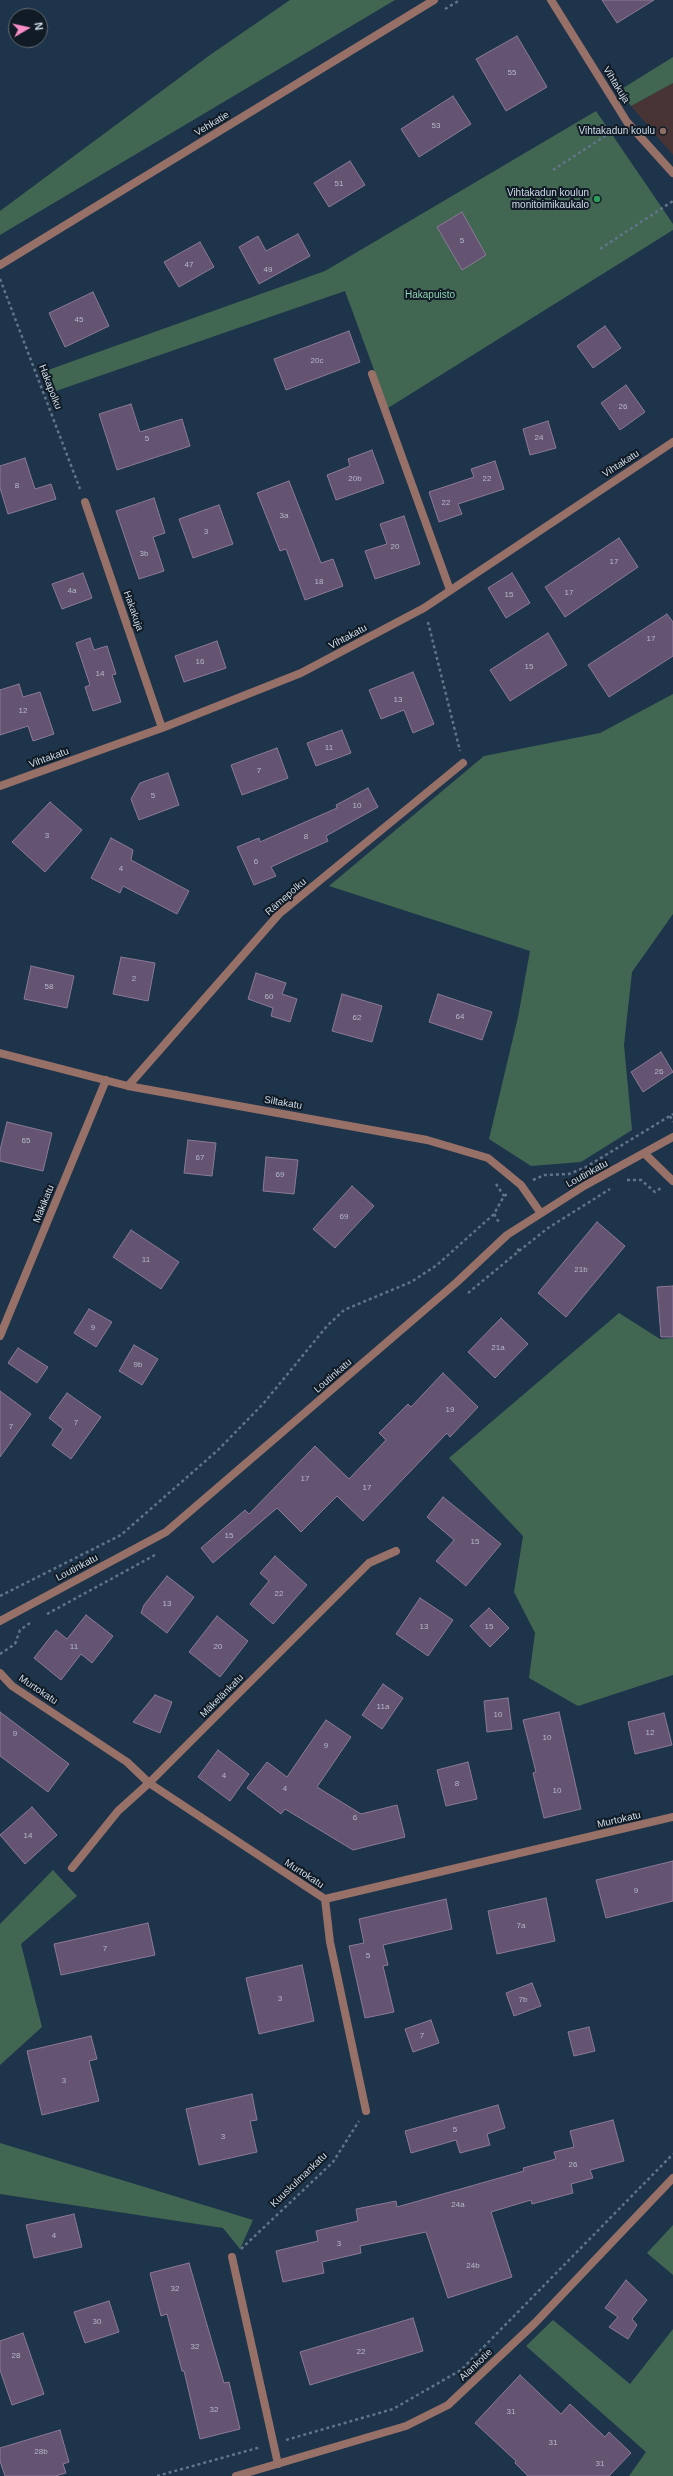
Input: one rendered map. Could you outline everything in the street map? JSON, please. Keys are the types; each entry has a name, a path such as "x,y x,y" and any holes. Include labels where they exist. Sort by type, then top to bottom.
{"street":[{"name":"Vehkatie","path":"0,265 434,0"},
{"name":"Vihtakuja","path":"551,0 627,122 673,173"},
{"path":"372,374 450,590"},
{"name":"Vihtakatu","path":"0,786 162,728 301,673 424,608 673,442"},
{"name":"Hakakuja","path":"85,502 162,728"},
{"name":"Rämepolku","path":"128,1086 279,914 463,763"},
{"name":"Siltakatu","path":"0,1053 128,1086 427,1140 488,1158 521,1185 540,1212"},
{"name":"Mäkikatu","path":"0,1336 106,1080"},
{"name":"Loutinkatu","path":"0,1621 166,1532 457,1282 489,1250 540,1212 673,1137"},
{"path":"645,1154 672,1180"},
{"name":"Mäkelänkatu","path":"72,1868 118,1811 149,1783 369,1564 396,1551"},
{"name":"Murtokatu","path":"0,1673 12,1686 127,1762 149,1783 325,1899 673,1817"},
{"path":"325,1899 330,1942 366,2111"},
{"name":"Alankotie","path":"236,2476 406,2426 448,2405 535,2323 673,2178"},
{"path":"232,2257 278,2464"}],"path":[{"path":"552,170 627,122"},
{"path":"600,249 673,201"},
{"name":"Hakapolku","path":"0,278 85,502"},
{"path":"424,608 463,763"},
{"path":"0,1596 121,1535 218,1450 263,1404 327,1326 344,1310 411,1282 437,1265 494,1214 504,1196 521,1185 544,1175 569,1174 586,1167 673,1114"},
{"path":"670,1116 673,1122"},
{"path":"623,1182 628,1180 641,1180 655,1192 672,1180"},
{"path":"519,1251 548,1228 614,1187"},
{"path":"0,1654 15,1644"},
{"name":"Kuuskulmankatu","path":"232,2257 334,2162 366,2111"},
{"path":"156,2476 393,2409 461,2370 673,2154"}],"shaded area":[{"name":"Vihtakadun koulu","path":"673,83 673,155 631,106"}],"green space":[{"path":"290,0 395,0 0,235 0,211 210,55"},
{"path":"673,57 673,83 631,106 620,90"},
{"name":"Hakapuisto","path":"596,111 673,224 673,230 388,408 345,291 56,391 48,370 325,271"},
{"path":"673,694 673,914 632,972 624,1045 632,1130 581,1162 531,1166 489,1139 518,1017 530,951 329,886 484,756 600,733"},
{"path":"619,1313 660,1339 673,1338 673,1675 578,1706 529,1678 535,1633 514,1592 523,1536 449,1458"},
{"path":"53,1870 77,1896 21,1944 42,2027 0,2065 0,1924"},
{"path":"0,2143 253,2220 240,2249 223,2228 0,2194"},
{"path":"673,2225 673,2275 647,2253"},
{"path":"553,2320 630,2384 673,2329 673,2476 629,2476 646,2452 526,2346"}],"building":[{"path":"602,0 654,0 617,23"},
{"path":"517,36 547,87 506,111 476,59"},
{"path":"453,96 471,124 419,157 401,129"},
{"path":"350,161 365,185 329,207 314,183"},
{"path":"462,212 486,255 462,270 437,227"},
{"path":"298,234 310,256 259,284 239,247 258,236 266,251"},
{"path":"200,242 214,267 179,287 164,262"},
{"path":"93,292 109,326 65,347 49,313"},
{"path":"605,326 621,348 593,368 577,346"},
{"path":"349,331 360,362 286,390 274,359"},
{"path":"626,385 645,412 620,430 601,403"},
{"path":"131,404 140,432 182,419 190,446 117,470 99,414"},
{"path":"548,421 556,448 530,455 523,429"},
{"path":"372,450 384,483 336,500 327,475 350,466 348,459"},
{"path":"25,458 35,489 51,484 56,499 8,514 0,488 0,466"},
{"path":"495,461 504,489 458,504 462,514 439,522 429,492 474,477 471,469"},
{"path":"289,481 321,563 333,559 343,586 305,600 286,549 280,551 257,493"},
{"path":"154,498 165,533 153,537 164,571 139,579 116,511"},
{"path":"219,505 233,544 193,558 179,519"},
{"path":"404,516 420,564 375,579 365,551 387,544 380,524"},
{"path":"619,538 638,567 565,617 545,587"},
{"path":"83,573 92,598 62,609 52,584"},
{"path":"512,573 530,603 506,618 488,588"},
{"path":"667,614 673,622 673,656 609,697 588,665"},
{"path":"548,633 567,665 510,701 490,670"},
{"path":"90,638 94,650 107,646 116,674 112,675 121,702 93,711 85,687 90,685 76,643"},
{"path":"217,641 226,668 184,682 175,656"},
{"path":"413,672 434,724 413,733 404,710 381,719 369,690"},
{"path":"19,684 23,697 40,692 54,734 33,741 28,726 0,735 0,690"},
{"path":"342,730 351,753 316,766 307,743"},
{"path":"277,748 288,778 242,795 231,765"},
{"path":"168,773 179,805 139,820 131,799 140,783"},
{"path":"368,788 378,807 326,836 328,841 271,867 276,876 254,885 237,847 259,838 260,842 337,808 336,805"},
{"path":"50,802 82,830 45,872 12,842"},
{"path":"111,838 133,850 131,860 189,891 177,914 123,886 120,893 91,878"},
{"path":"121,957 155,963 148,1001 113,994"},
{"path":"31,966 74,976 67,1008 24,999"},
{"path":"256,973 286,983 282,994 297,999 290,1022 271,1016 273,1008 248,999"},
{"path":"342,994 382,1006 372,1042 332,1031"},
{"path":"438,994 492,1012 482,1040 429,1022"},
{"path":"661,1052 673,1072 643,1092 631,1072"},
{"path":"7,1122 52,1133 43,1171 0,1161 0,1150"},
{"path":"188,1140 216,1143 212,1176 184,1173"},
{"path":"266,1157 298,1160 294,1194 263,1191"},
{"path":"352,1186 374,1206 335,1248 313,1229"},
{"path":"597,1222 625,1246 566,1317 538,1293"},
{"path":"131,1230 179,1262 161,1289 113,1257"},
{"path":"673,1286 673,1337 661,1337 657,1287"},
{"path":"89,1309 112,1322 96,1347 74,1333"},
{"path":"501,1318 528,1344 495,1378 468,1352"},
{"path":"134,1345 158,1359 142,1385 119,1371"},
{"path":"18,1348 48,1367 37,1383 8,1363"},
{"path":"443,1373 478,1407 450,1437 447,1433 363,1521 337,1496 301,1532 277,1508 213,1563 201,1548 245,1510 249,1514 315,1446 349,1479 386,1440 379,1433 408,1404 411,1407"},
{"path":"0,1391 31,1414 0,1457"},
{"path":"67,1393 101,1417 71,1459 52,1445 63,1429 49,1418"},
{"path":"443,1497 501,1544 466,1586 436,1561 454,1540 427,1517"},
{"path":"275,1556 307,1585 273,1624 250,1604 269,1581 260,1573"},
{"path":"167,1576 194,1597 167,1633 141,1613 144,1605"},
{"path":"420,1598 453,1620 428,1656 396,1634"},
{"path":"489,1608 509,1628 490,1647 470,1626"},
{"path":"86,1615 113,1636 92,1663 81,1654 61,1680 34,1658 56,1630 67,1639"},
{"path":"217,1616 248,1641 220,1677 189,1652"},
{"path":"383,1684 403,1698 382,1729 362,1715"},
{"path":"155,1695 172,1702 160,1733 133,1722"},
{"path":"508,1698 512,1729 487,1732 484,1701"},
{"path":"0,1712 69,1764 48,1792 0,1756"},
{"path":"559,1712 581,1809 544,1818 533,1773 536,1772 523,1720"},
{"path":"664,1713 672,1745 635,1754 628,1722"},
{"path":"326,1720 351,1737 317,1787 361,1814 397,1805 405,1837 353,1850 285,1809 281,1814 247,1788 267,1762 287,1777"},
{"path":"218,1750 249,1774 230,1801 198,1777"},
{"path":"468,1762 477,1799 446,1806 437,1770"},
{"path":"32,1807 57,1835 25,1864 0,1835"},
{"path":"673,1861 673,1901 606,1918 596,1880"},
{"path":"546,1898 555,1941 497,1954 488,1911"},
{"path":"446,1899 452,1929 383,1945 388,1965 383,1966 394,2012 365,2018 349,1946 364,1943 359,1919"},
{"path":"148,1923 155,1955 61,1975 54,1944"},
{"path":"302,1965 314,2021 259,2034 246,1978"},
{"path":"532,1983 541,2006 514,2016 506,1993"},
{"path":"431,2020 439,2043 413,2052 405,2029"},
{"path":"589,2027 595,2051 574,2056 568,2032"},
{"path":"91,2036 97,2059 89,2061 99,2101 42,2115 27,2051"},
{"path":"252,2094 257,2120 250,2121 257,2152 199,2165 186,2109"},
{"path":"498,2105 505,2128 487,2134 490,2145 460,2153 456,2140 411,2153 405,2131"},
{"path":"613,2120 624,2161 590,2170 593,2178 571,2184 573,2193 532,2204 531,2200 491,2212 512,2277 448,2298 426,2232 360,2246 361,2253 322,2262 324,2273 283,2282 276,2251 318,2241 316,2231 358,2221 356,2209 396,2201 397,2207 524,2171 523,2168 556,2159 554,2152 574,2147 570,2131"},
{"path":"74,2214 82,2247 34,2258 26,2225"},
{"path":"189,2263 224,2383 229,2382 240,2429 200,2439 184,2371 182,2371 167,2314 161,2316 150,2273"},
{"path":"626,2280 647,2300 632,2319 637,2325 628,2339 609,2327 618,2317 605,2308"},
{"path":"109,2301 119,2332 85,2343 74,2312"},
{"path":"413,2318 423,2351 310,2385 300,2352"},
{"path":"23,2333 44,2394 12,2405 0,2370 0,2341"},
{"path":"520,2375 561,2414 570,2404 605,2437 609,2432 631,2453 609,2476 528,2476 515,2463 516,2461 475,2423"},
{"path":"60,2430 69,2462 63,2464 66,2473 55,2476 5,2476 0,2461 0,2448"}],"place":[{"name":"Vihtakadun koulu","path":"663,131"},
{"name":"Vihtakadun koulun monitoimikaukalo","path":"597,199"}]}
